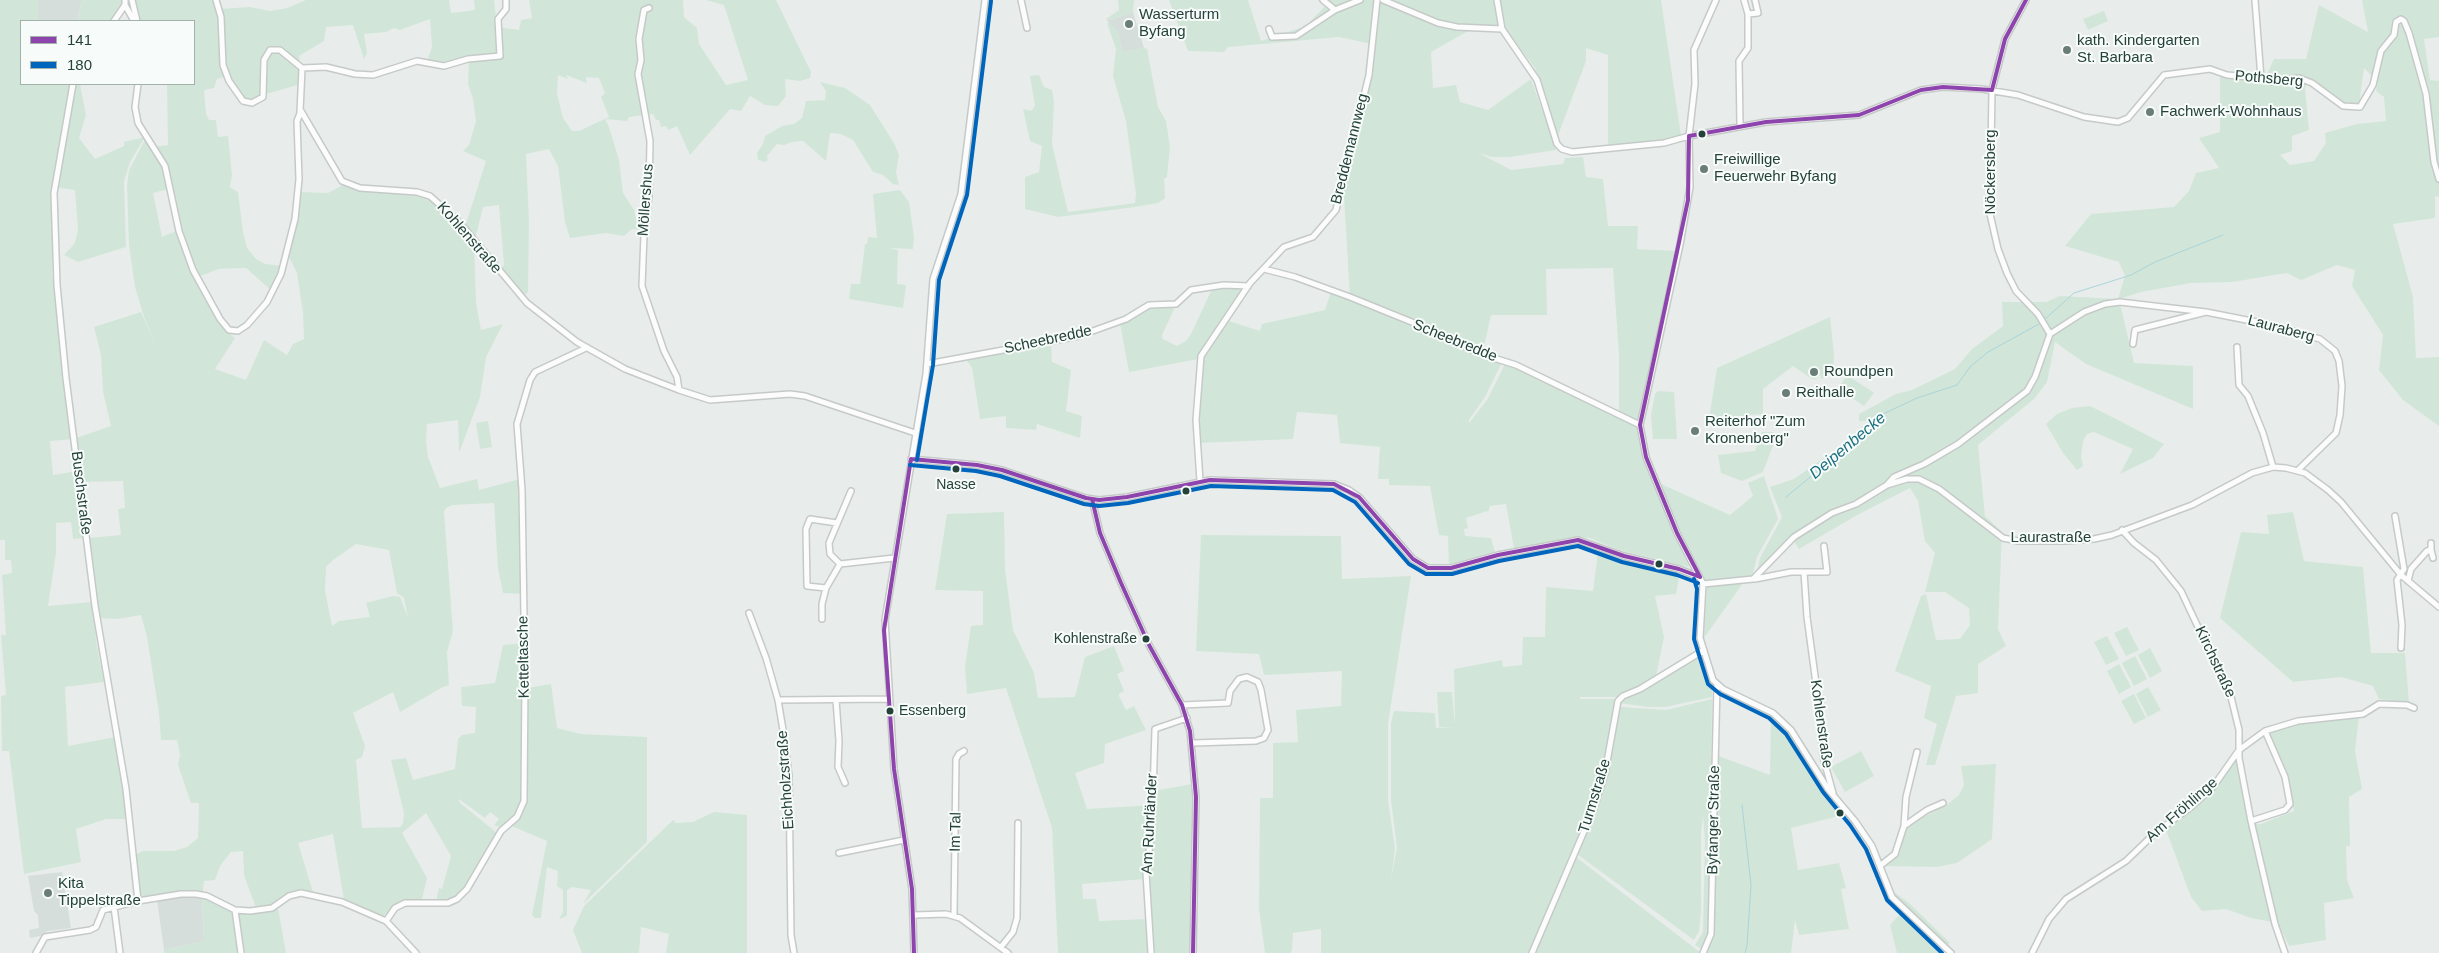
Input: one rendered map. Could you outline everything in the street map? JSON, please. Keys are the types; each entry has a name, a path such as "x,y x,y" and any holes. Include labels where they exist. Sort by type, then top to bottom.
{"street":[{"path":"132,0 136,20"},
{"path":"216,0 222,24 223,65 230,81 244,102 252,103 263,97 264,63 268,51 277,49 302,68 326,67 354,74 373,75 417,61 444,66 468,58 500,56 498,19 505,10 506,0"},
{"path":"914,953 914,915 894,769 884,630 894,558 926,374 933,279 961,194 985,0"},
{"path":"1021,0 1027,28"},
{"path":"1323,0 1335,10"},
{"path":"1269,29 1272,37 1296,36 1335,10 1360,0"},
{"name":"Breddemannweg","path":"1200,481 1196,420 1200,361 1205,349 1225,324 1248,286 1284,247 1313,238 1328,222 1338,205 1369,75 1377,0"},
{"path":"1383,0 1438,23 1462,28 1504,31 1496,0"},
{"path":"1716,0 1694,50 1695,84 1689,136 1688,200 1640,425 1646,457 1677,533 1703,584 1700,628 1711,676 1716,685"},
{"path":"1740,126 1740,61 1748,48 1748,14 1744,0"},
{"path":"1748,14 1758,13 1755,0"},
{"name":"Nöckersberg","path":"2026,0 2004,38 1992,90 1990,214 1993,232 2007,273 2016,290 2038,314 2050,334"},
{"path":"2255,0 2261,78"},
{"path":"115,20 125,2 135,20"},
{"name":"Möllershus","path":"649,8 644,10 639,39 641,60 638,74 650,141 649,196 644,235 642,286 664,351 677,377 679,390"},
{"name":"Pothsberg","path":"1504,31 1536,80 1554,138 1562,149 1576,152 1664,143 1740,126 1859,115 1921,90 1943,87 1992,90 2036,100 2084,117 2118,122 2128,118 2150,93 2158,80 2167,74 2210,69 2227,75 2261,78 2272,82 2292,78 2304,80 2343,106 2360,107 2373,85 2382,49 2394,35 2396,22 2399,19 2403,20 2426,94 2434,162 2439,179"},
{"path":"138,85 136,107 138,123 165,166 179,231 191,264 220,320 233,331 243,329 260,310 276,286 284,266 292,234 299,186 297,127 300,112 302,68"},
{"name":"Buschstraße","path":"73,85 54,198 57,285 66,378 96,616 126,789 138,901"},
{"name":"Kohlenstraße","path":"300,112 304,114 342,182 354,187 385,192 422,193 434,198 460,223 521,297 554,326 586,348 625,369 679,390 716,400 798,395 915,433"},
{"name":"Scheebredde","path":"1264,269 1295,277 1350,297 1429,329 1470,350 1516,365 1640,425"},
{"name":"Scheebredde","path":"927,364 1079,336 1126,319 1148,306 1176,304 1191,290 1224,285 1248,286"},
{"name":"Lauraberg","path":"2050,334 2084,312 2114,302 2206,312 2320,339 2335,351 2342,372 2337,428 2336,433 2298,470"},
{"name":"Lauraberg","path":"2133,344 2136,330 2206,312"},
{"path":"1887,485 1900,473 1924,464 1958,444 2027,391 2036,377 2050,334"},
{"path":"2237,347 2239,386 2248,396 2260,425 2273,467"},
{"name":"Ketteltasche","path":"386,921 395,908 405,903 448,903 458,899 466,889 500,831 517,817 524,801 525,671 522,490 517,424 530,380 535,372 586,348"},
{"path":"911,459 977,465 1002,470 1092,499 1120,498 1200,481 1326,483 1341,486 1363,501 1413,558 1421,565 1432,569 1457,567 1498,555 1578,540 1631,558 1679,569 1700,577"},
{"name":"Laurastraße","path":"1753,579 1794,537 1832,513 1856,504 1887,485 1907,479 1919,479 1930,483 2003,538 2010,540 2094,539 2185,508 2244,477 2273,467 2298,470 2314,479 2341,502 2401,575 2439,607"},
{"path":"840,564 830,554 828,548 850,491"},
{"path":"1092,499 1100,533 1149,645 1182,705 1193,743 1196,797 1193,953"},
{"path":"2395,516 2404,569 2397,580 2402,625 2401,648"},
{"path":"826,588 807,586 806,529 810,519 837,523"},
{"name":"Kirchstraße","path":"2122,530 2127,538 2156,560 2188,604 2235,708 2239,730 2239,750 2251,821 2273,916 2285,953"},
{"path":"2431,543 2433,558"},
{"path":"1703,584 1753,579 1791,572 1827,572 1824,546"},
{"path":"2408,581 2411,569 2427,550 2432,550"},
{"path":"840,564 894,558"},
{"path":"822,619 822,604 826,588 840,564"},
{"name":"Kohlenstraße","path":"1804,572 1823,757 1834,796"},
{"name":"Eichholzstraße","path":"749,612 763,647 778,700 789,776 791,935 794,953"},
{"name":"Turmstraße","path":"1532,953 1594,808 1605,773 1618,701 1623,696 1640,689 1704,650"},
{"path":"1182,705 1228,703 1231,690 1239,680 1247,677 1258,682 1261,690 1268,730 1264,738 1256,741 1193,743"},
{"name":"Kohlenstraße","path":"1716,685 1777,716 1796,736 1834,796 1864,834 1881,865 1892,897 1951,953"},
{"name":"Byfanger Straße","path":"1703,953 1711,934 1716,685"},
{"path":"778,700 889,699"},
{"path":"836,700 839,741 838,767 845,783"},
{"name":"Am Fröhlinge","path":"2032,953 2050,919 2061,904 2081,888 2126,862 2155,833 2209,791 2239,750 2265,731 2298,721 2363,714 2379,704 2407,705 2414,708"},
{"name":"Am Ruhrländer","path":"1151,953 1146,873 1152,830 1154,729 1187,718"},
{"path":"2251,821 2285,810 2290,804 2285,777 2265,731"},
{"name":"Im Tal","path":"954,916 956,759 964,751"},
{"path":"1881,865 1895,854 1904,826 1906,797 1917,752"},
{"path":"1904,826 1927,810 1943,803"},
{"path":"1001,947 1012,932 1017,918 1018,824"},
{"path":"839,853 904,840"},
{"path":"36,953 44,937 92,929 97,924 102,911 138,901 181,894 196,894 207,896 235,910 267,909 289,896 301,893 342,902 386,921 416,953"},
{"path":"114,907 120,953"},
{"path":"235,910 241,953"},
{"path":"914,915 954,916 965,921 1008,953"}],"shaded area":[{"path":"38,0 82,0 77,20 38,20"},
{"path":"1133,12 1144,48 1123,53 1117,30 1106,19 1110,20"},
{"name":"Kita Tippelstraße","path":"62,872 71,928 48,931 40,936 30,938 29,930 39,928 38,915 34,911 28,876"},
{"path":"182,896 202,898 204,941 164,950 157,900"}],"green space":[{"path":"0,0 38,0 38,20 20,20 20,85 75,85 63,120 60,175 52,205 52,273 74,439 50,441 53,475 77,471 85,538 73,539 71,522 56,523 56,553 48,606 92,602 97,647 104,682 65,687 68,746 115,737 128,819 106,819 76,829 81,862 24,874 9,751 2,751 1,696 6,695 1,635 6,635 2,575 12,573 11,560 5,560 5,540 0,540"},
{"path":"82,0 127,0 113,20 77,20"},
{"path":"135,0 216,0 219,9 250,7 270,11 287,8 306,0 449,0 451,13 475,10 474,0 494,0 497,27 519,30 521,20 532,18 529,0 683,0 684,17 697,28 699,44 726,85 748,80 724,5 706,0 776,0 811,72 810,78 800,81 785,79 786,96 778,106 765,105 750,96 741,111 730,109 690,155 677,126 668,130 666,126 661,127 659,120 656,120 653,114 629,117 627,121 605,119 619,160 623,193 634,210 636,219 644,219 643,230 632,229 624,236 606,233 570,238 565,222 558,166 549,149 526,154 529,222 528,292 523,297 499,270 504,265 499,205 483,207 475,240 465,227 486,161 463,151 469,145 476,121 473,99 468,84 469,58 449,65 427,61 432,47 430,19 400,30 394,28 386,32 364,34 367,53 364,59 353,25 326,27 324,41 299,56 301,84 263,95 247,103 228,76 217,79 214,88 204,90 206,114 209,120 216,120 218,137 228,136 232,175 230,187 238,192 247,248 256,259 265,264 282,266 272,291 246,268 219,269 200,276 185,243 167,172 154,147 168,145 167,85 195,85 195,20 138,20","holes":["558,75 568,79 566,75 587,83 586,77 599,78 605,93 601,97 609,117 579,131 572,131 563,118 557,94"]},
{"path":"1118,0 1134,0 1133,12 1110,20 1106,19 1119,10"},
{"path":"1169,0 1248,0 1261,41 1306,26 1326,5 1322,0 1496,0 1500,27 1470,30 1431,52 1433,88 1456,85 1460,102 1488,110 1531,79 1556,150 1510,157 1491,157 1479,153 1511,170 1563,164 1565,158 1583,157 1586,177 1603,179 1608,226 1638,226 1637,249 1675,251 1639,422 1619,412 1619,356 1613,268 1546,269 1547,315 1491,315 1482,356 1502,362 1485,397 1469,420 1469,423 1487,400 1506,362 1639,426 1645,458 1667,517 1690,563 1688,567 1619,550 1590,538 1572,537 1514,549 1506,504 1490,506 1488,513 1487,511 1466,518 1468,528 1464,529 1465,536 1491,538 1495,552 1449,567 1448,536 1439,535 1430,486 1389,485 1389,479 1378,479 1380,447 1340,443 1337,415 1297,412 1293,439 1199,443 1202,361 1229,321 1260,331 1262,324 1325,310 1331,292 1350,298 1344,195 1372,44 1339,37 1228,47 1224,52 1188,51"},
{"path":"1500,0 1661,0 1681,136 1647,143 1608,146 1608,55 1586,48 1586,61 1557,138 1546,95 1535,68 1507,31"},
{"path":"2362,0 2439,0 2439,37 2424,39 2430,80 2439,81 2439,197 2435,196 2435,218 2393,224 2413,297 2416,358 2439,357 2439,426 2403,400 2379,370 2383,335 2352,286 2355,270 2337,265 2301,280 2287,273 2232,282 2191,283 2141,292 2119,299 2134,363 2193,366 2193,409 2086,364 2055,342 2047,382 2035,398 1978,445 1985,516 2002,532 1998,629 2006,646 1978,664 1978,693 1956,696 1935,765 1926,765 1937,724 1924,718 1931,686 1895,671 1921,596 1926,594 1936,640 1960,639 1970,625 1969,608 1945,592 1925,592 1935,553 1925,541 1918,501 1910,488 1859,514 1799,549 1792,538 1756,576 1760,558 1782,517 1770,487 1794,479 1845,443 1868,421 1859,421 1859,414 1896,394 1912,390 1955,369 1972,349 2003,326 2002,302 2046,302 2060,296 2118,299 2125,276 2119,262 2065,246 2091,214 2174,207 2189,191 2196,173 2219,168 2199,138 2220,132 2220,77 2263,83 2274,59 2306,59 2319,5 2368,32","holes":["2364,68 2378,82 2376,91 2384,97 2386,121 2357,124 2325,133 2326,143 2314,161 2290,165 2280,155 2292,151 2292,136 2309,130 2305,88 2307,82 2347,105 2359,105"]},
{"path":"2104,11 2108,21 2088,30 2083,19"},
{"path":"1107,23 1110,23 1115,30 1117,29 1123,53 1147,49 1158,107 1166,121 1170,146 1167,177 1164,179 1165,198 1158,203 1058,217 1025,209 1025,177 1039,172 1042,146 1030,141 1023,109 1031,111 1035,106 1030,76 1039,75 1044,87 1052,90 1054,102 1052,144 1068,212 1135,203 1136,194 1126,121 1113,76 1116,49"},
{"path":"820,82 845,88 870,105 894,143 899,155 896,173 899,185 893,184 883,175 873,172 853,140 841,134 830,133 826,161 803,141 784,145 777,144 767,156 768,160 765,162 758,160 757,153 763,144 765,136 782,126 794,124 802,118 806,101 825,100 826,91"},
{"path":"77,85 80,85 86,115 79,138 95,159 124,146 124,142 145,137 130,162 124,181 126,247 78,262 64,255 75,243 78,230 75,190 59,188 71,100"},
{"path":"146,138 164,166 168,189 153,193 162,237 178,230 224,329 235,338 215,369 246,380 264,340 287,355 293,344 304,339 303,313 297,273 289,257 299,192 328,193 345,184 388,193 426,195 452,216 474,242 476,303 481,330 503,324 486,357 480,397 459,453 458,420 427,424 426,441 428,457 440,488 477,479 479,490 520,479 522,594 503,593 498,568 494,503 452,505 446,508 444,512 453,631 447,652 449,685 400,712 393,692 353,713 365,746 362,757 356,760 362,828 400,827 403,824 404,813 391,760 406,758 413,780 455,769 458,739 462,735 475,733 476,707 462,706 461,687 495,683 503,645 524,643 524,799 518,813 502,828 494,825 499,819 490,812 485,818 459,799 459,802 497,833 463,891 449,900 437,900 437,897 439,888 442,889 451,856 426,813 402,833 427,878 422,899 398,903 382,917 344,900 333,834 298,843 313,892 297,891 274,904 256,908 244,875 243,851 231,852 220,866 215,880 204,881 203,892 139,897 135,855 143,851 174,851 187,847 198,838 199,803 191,803 178,765 180,755 177,740 161,740 159,713 147,637 141,615 117,619 98,618 88,538 121,535 118,509 125,508 123,481 81,482 76,438 111,426 103,392 101,355 94,327 141,312 158,351 144,317 135,287 129,245 127,185 129,170","holes":["356,544 389,550 397,593 404,598 408,618 400,597 393,596 366,603 370,617 339,621 332,626 325,590 326,567"]},
{"path":"900,190 909,202 914,237 913,249 889,248 898,250 897,284 906,285 903,308 849,299 851,284 860,284 865,244 867,244 868,237 877,238 873,194"},
{"path":"1213,287 1245,287 1198,359 1129,372 1120,323 1151,306 1176,305 1162,335 1163,339 1177,346 1186,341 1191,334"},
{"path":"1830,317 1834,355 1833,372 1821,379 1821,374 1816,379 1812,379 1793,366 1763,389 1763,414 1709,419 1717,368"},
{"path":"1051,343 1052,362 1071,370 1066,411 1082,416 1080,438 1037,424 1036,430 1006,428 1006,416 980,419 972,368 965,358"},
{"path":"1847,375 1874,393 1864,406 1838,389"},
{"path":"1658,391 1674,392 1677,439 1653,439 1651,415 1655,394"},
{"path":"2090,406 2164,444 2153,458 2120,474 2133,449 2094,432 2087,434 2083,441 2081,456 2083,466 2077,470 2063,453 2046,424 2057,414 2072,408"},
{"path":"488,421 492,447 480,449 476,423"},
{"path":"1762,432 1773,432 1776,437 1763,472 1742,481 1721,473 1718,455 1755,451"},
{"path":"1764,476 1778,519 1757,557 1752,577 1716,581 1704,580 1680,531 1661,484 1730,515 1753,496 1748,483"},
{"path":"1004,512 1005,569 1013,630 1034,673 1038,698 1075,697 1085,657 1114,646 1124,671 1117,674 1124,691 1119,696 1126,710 1134,706 1146,730 1105,744 1104,763 1075,773 1087,809 1152,805 1145,879 1082,884 1083,899 1096,899 1099,921 1147,919 1149,953 1058,953 1052,828 1006,688 967,694 965,666 971,626 983,625 983,591 935,590 947,514"},
{"path":"2293,512 2304,561 2363,567 2371,653 2405,653 2409,703 2379,699 2373,686 2341,677 2293,682 2220,618 2241,532 2269,534 2267,515"},
{"path":"1201,535 1341,536 1342,579 1411,576 1388,724 1388,800 1395,849 1391,879 1397,848 1391,800 1391,723 1394,711 1435,713 1436,728 1455,727 1439,727 1437,692 1452,692 1455,726 1454,669 1502,660 1503,667 1522,665 1523,637 1545,637 1546,587 1593,591 1598,552 1604,550 1680,573 1676,594 1655,596 1664,637 1656,676 1620,697 1580,697 1580,699 1617,699 1598,792 1530,953 1321,953 1321,929 1293,933 1292,950 1290,953 1265,953 1259,909 1260,798 1273,798 1273,743 1298,742 1296,710 1341,706 1342,671 1264,675 1259,654 1196,651"},
{"path":"1743,583 1736,593 1704,638 1707,586"},
{"path":"2127,627 2139,650 2126,656 2114,633"},
{"path":"2107,636 2119,659 2106,665 2094,642"},
{"path":"2150,648 2162,671 2150,678 2138,655"},
{"path":"1701,655 1712,687 1712,697 1665,707 1619,703 1621,700"},
{"path":"2135,656 2147,679 2134,686 2122,663"},
{"path":"2119,664 2131,687 2119,694 2107,671"},
{"path":"551,684 557,728 581,734 647,737 647,842 583,904 591,890 572,887 567,890 567,916 559,919 563,912 563,890 557,886 558,871 547,867 541,918 535,918 532,915 547,841 509,825 525,799 523,772 527,730 527,688"},
{"path":"2148,687 2161,710 2148,717 2136,694"},
{"path":"2134,694 2146,718 2134,724 2121,701"},
{"path":"1712,699 1709,935 1703,950 1695,945 1703,932 1705,841 1703,815 1701,833 1701,911 1699,931 1694,940 1577,854 1600,795 1602,795 1621,707 1666,710"},
{"path":"1771,716 1790,733 1800,747 1823,789 1843,815 1791,828 1798,870 1839,863 1846,888 1841,889 1849,929 1799,935 1795,920 1791,953 1708,953 1706,951 1714,931 1716,755 1770,775"},
{"path":"2359,716 2355,751 2362,789 2349,797 2350,846 2346,846 2347,880 2354,898 2324,903 2326,940 2289,946 2278,923 2251,918 2226,909 2202,911 2191,897 2166,830 2216,786 2237,758 2249,824 2261,824 2294,811 2286,777 2267,732 2284,724"},
{"path":"1861,751 1874,776 1845,792 1831,767"},
{"path":"1996,764 1992,839 1957,863 1937,867 1885,866 1897,856 1905,827 1948,804 1959,795 1964,785 1961,766"},
{"path":"1192,784 1194,822 1191,953 1153,953 1147,872 1154,791"},
{"path":"714,812 747,815 747,953 666,953 669,934 641,927 639,953 582,953 573,930 584,906 673,820 676,823 693,822"},
{"path":"1576,857 1701,953 1533,953"},
{"path":"1894,892 1909,903 1950,943 1940,953 1897,953 1890,925 1900,914"},
{"path":"202,898 233,913 240,953 164,953 164,950 204,941"},
{"path":"278,908 286,953 243,953 238,913 256,914"}],"waterway":[{"name":"Deipenbecke","path":"2044,320 2074,293 2131,275 2155,262 2223,235"},
{"name":"Deipenbecke","path":"1786,497 1868,432 1883,414 1917,398 1957,385 1970,367 1988,352 2039,324"},
{"path":"1742,805 1751,885 1745,953"}],"transit line":[{"name":"141","path":"1992,90 2005,39 2026,0"},
{"name":"180","path":"917,460 933,365 939,280 967,195 991,1"},
{"name":"141","path":"1689,136 1766,122 1859,115 1921,90 1943,87 1992,90"},
{"name":"141","path":"1689,136 1688,200 1640,425 1646,457 1677,533 1700,577"},
{"name":"141","path":"911,459 977,465 1002,470 1086,498 1099,500 1127,497 1210,480 1334,484 1359,497 1413,559 1428,568 1451,568 1498,555 1578,540 1624,556 1679,569 1700,577"},
{"name":"141","path":"911,459 884,630 894,769 912,889 914,953"},
{"name":"180","path":"910,465 976,471 1000,476 1084,504 1099,506 1128,503 1211,486 1333,490 1355,502 1409,564 1426,574 1452,574 1499,561 1578,546 1622,562 1677,575 1698,583"},
{"name":"141","path":"1092,499 1100,533 1121,583 1149,645 1182,705 1190,731 1196,797 1193,953"},
{"name":"180","path":"1694,579 1697,589 1694,639 1708,684 1720,694 1769,718 1786,734 1823,792 1850,825 1866,849 1887,900 1942,953"}],"place":[{"name":"Wasserturm Byfang","path":"1129,24"},
{"name":"kath. Kindergarten St. Barbara","path":"2067,50"},
{"name":"Fachwerk-Wohnhaus","path":"2150,112"},
{"name":"Freiwillige Feuerwehr Byfang","path":"1704,169"},
{"name":"Roundpen","path":"1814,372"},
{"name":"Reithalle","path":"1786,393"},
{"name":"Reiterhof \"Zum Kronenberg\"","path":"1695,431"},
{"name":"Nasse","path":"956,469"},
{"name":"Kohlenstraße","path":"1146,639"},
{"name":"Essenberg","path":"890,711"},
{"name":"Kita Tippelstraße","path":"48,893"}]}
